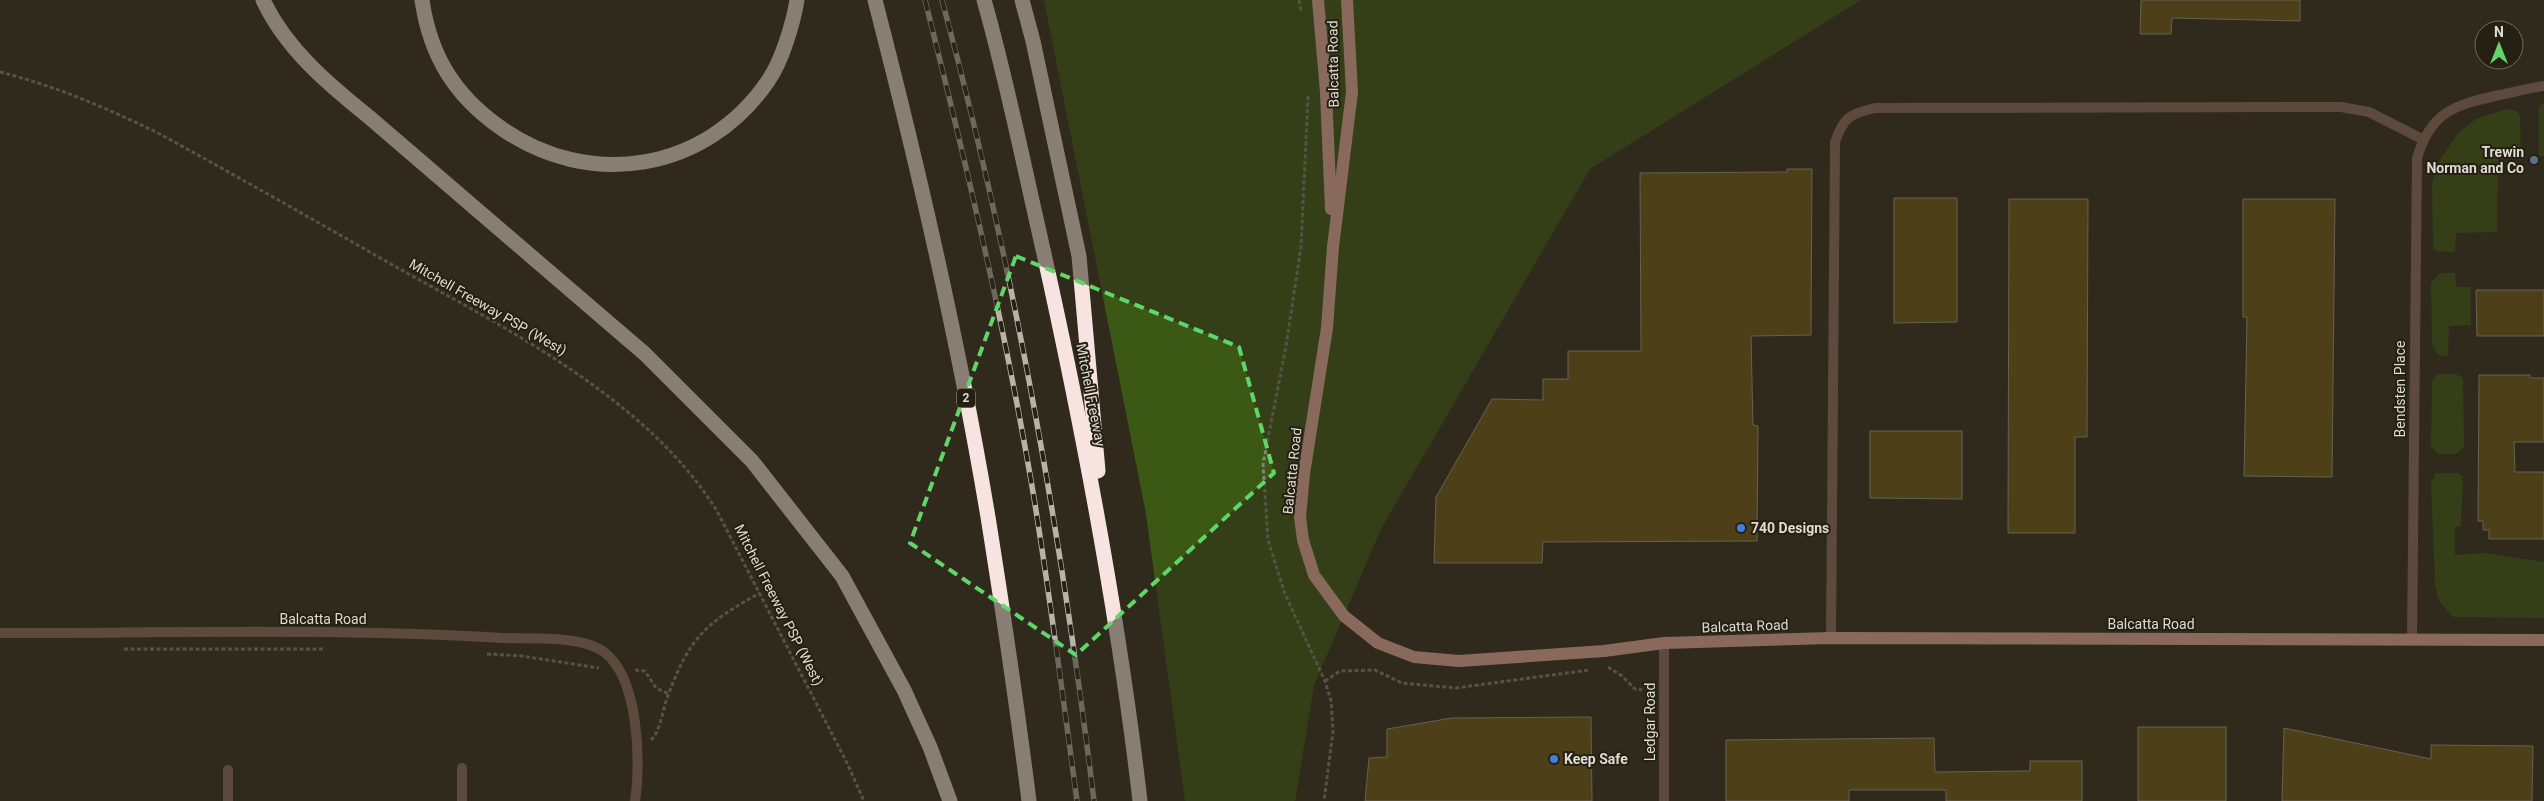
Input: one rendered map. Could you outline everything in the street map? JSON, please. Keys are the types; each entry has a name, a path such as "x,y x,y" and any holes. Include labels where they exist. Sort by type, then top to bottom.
{"highway":[{"path":"263,0 282,32 325,82 370,117 645,354 752,461 842,576 904,690 930,747 950,801"},
{"path":"422,0 427,25 447,75 463,95 489,120 535,149 560,158 608,165 638,164 669,157 708,140 732,121 768,80 792,26 797,0"},
{"name":"2","path":"875,0 928,220 960,367 989,525 1030,801"},
{"name":"Mitchell Freeway","path":"984,0 1067,356 1106,555 1129,706 1140,801"},
{"path":"1022,0 1033,40 1079,256 1106,555"}],"main road":[{"name":"Balcatta Road","path":"1318,0 1326,92 1333,247"},
{"name":"Balcatta Road","path":"1347,0 1352,92 1333,247 1327,328 1304,474 1300,516 1302,540 1314,575 1344,616 1378,644 1414,657 1459,661 1604,651 1664,644 1830,638 2544,640"}],"street":[{"path":"1830,638 1835,142 1842,124 1854,113 1884,108 2341,107 2369,112 2422,139 2445,114 2461,104 2544,86"},
{"name":"Bendsten Place","path":"2412,639 2415,176 2422,139"},
{"name":"Balcatta Road","path":"0,633 440,634 583,642 594,646 609,657 620,669 626,684 638,741 634,801"},
{"name":"Ledgar Road","path":"1664,644 1664,801"},
{"path":"462,768 462,801"},
{"path":"228,770 228,801"}],"path":[{"name":"Mitchell Freeway PSP (West)","path":"0,72 50,86 115,112 160,134 512,331 554,357 618,405 682,463 698,482 717,511 847,763 864,801"},
{"path":"638,741 653,740 669,694 686,656 702,633 724,613 760,594"},
{"path":"119,649 327,649"},
{"path":"483,654 522,656 587,668 646,671 656,688 669,694"},
{"path":"1325,681 1340,671 1375,670 1402,683 1456,688 1609,667 1622,676 1635,689 1642,690"}],"highlighted area":[{"path":"1016,256 1239,347 1274,473 1076,655 910,543"}],"green space":[{"path":"1044,0 1861,0 1590,169 1381,529 1314,685 1295,801 1185,801 1146,514"},
{"path":"2544,103 2544,156 2539,156 2539,106"},
{"path":"2507,109 2517,111 2520,115 2521,157 2498,159 2497,232 2456,233 2455,252 2437,251 2433,248 2432,184 2436,166 2458,133 2476,119"},
{"path":"2440,273 2455,273 2456,287 2471,287 2471,325 2449,326 2448,356 2438,355 2432,344 2431,283"},
{"path":"2438,374 2456,374 2463,378 2464,447 2456,454 2438,454 2431,446 2432,381"},
{"path":"2436,473 2459,473 2463,477 2461,526 2455,527 2455,555 2485,553 2544,562 2544,618 2453,617 2439,601 2435,584 2431,483"}],"building":[{"path":"2141,0 2300,0 2300,21 2172,18 2171,34 2140,34"},
{"path":"1787,169 1812,169 1811,335 1751,336 1753,425 1758,426 1757,541 1543,542 1542,563 1434,563 1436,497 1492,399 1543,400 1543,379 1568,379 1568,351 1641,351 1640,173 1787,172"},
{"path":"1894,198 1957,198 1957,322 1894,323"},
{"path":"2009,199 2088,199 2087,437 2075,437 2075,533 2008,533"},
{"path":"2243,199 2335,199 2332,477 2244,476 2247,317 2243,317"},
{"path":"2476,290 2544,290 2544,336 2477,336"},
{"path":"2479,375 2530,375 2530,378 2544,378 2544,442 2514,442 2515,472 2544,472 2544,539 2489,539 2489,530 2483,530 2483,521 2478,521"},
{"path":"1870,431 1962,431 1962,499 1870,498"},
{"path":"1591,717 1592,801 1365,801 1369,758 1387,757 1387,729 1452,718"},
{"path":"2138,727 2226,727 2226,801 2138,801"},
{"path":"2284,728 2431,759 2431,745 2533,746 2532,801 2282,801"},
{"path":"1934,738 1935,772 2030,771 2030,761 2082,761 2082,801 1946,801 1946,790 1849,790 1849,801 1726,801 1726,740"}],"railway":[{"path":"925,0 984,245 1022,430 1045,569 1077,801"},
{"path":"942,0 968,99 1013,297 1050,498 1081,700 1094,801"}],"place":[{"name":"Trewin Norman and Co","path":"2534,160"},
{"name":"740 Designs","path":"1741,528"},
{"name":"Keep Safe","path":"1554,759"}]}
